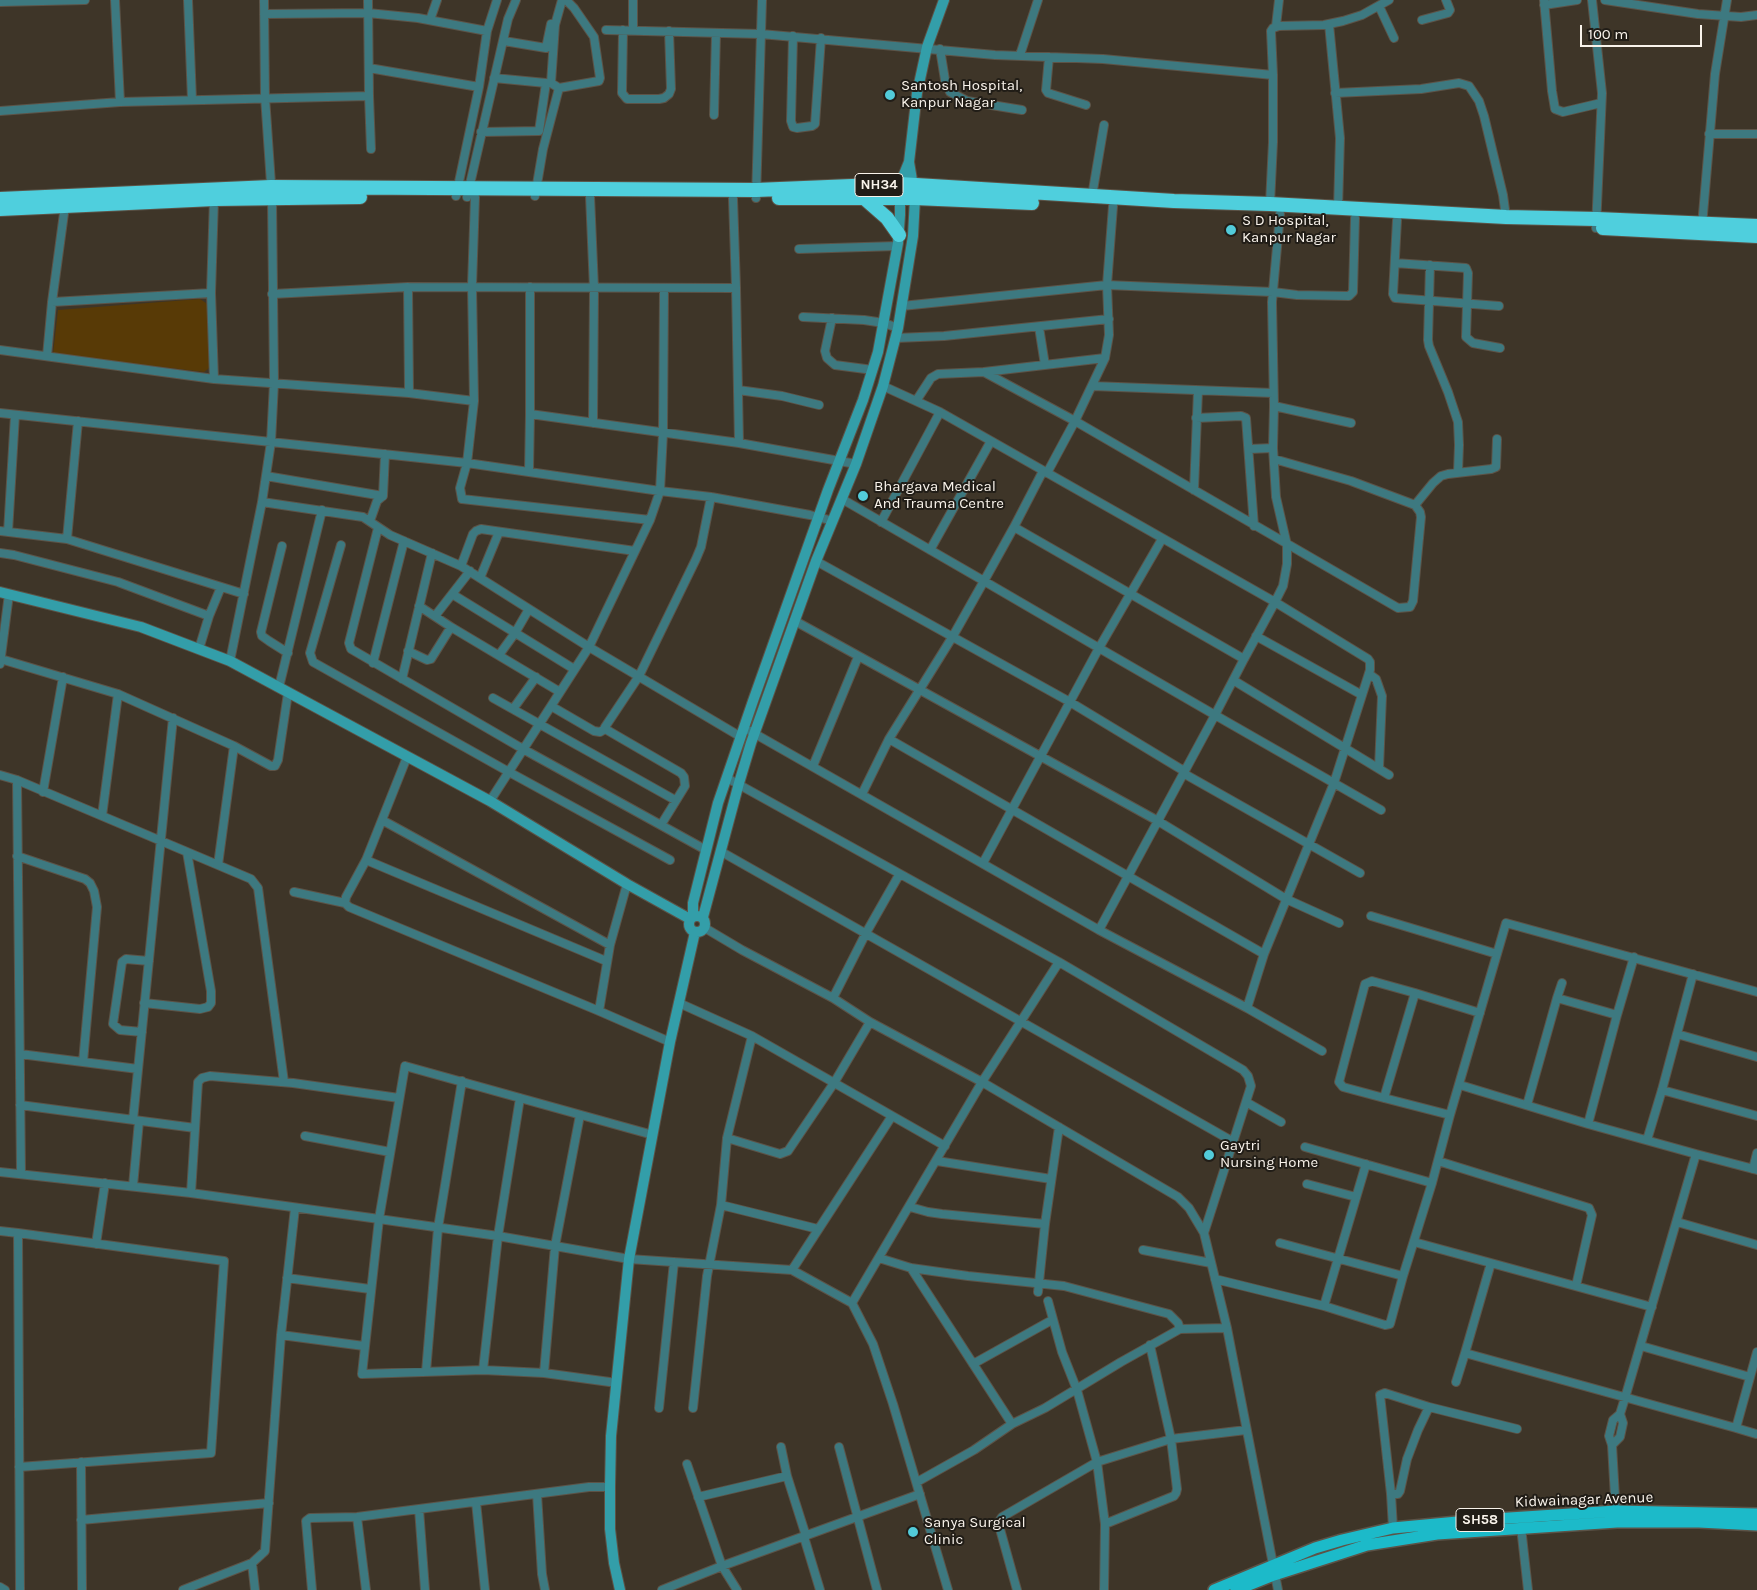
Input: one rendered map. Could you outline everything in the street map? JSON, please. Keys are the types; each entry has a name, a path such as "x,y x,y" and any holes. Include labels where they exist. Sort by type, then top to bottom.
{"highway":[{"name":"NH34","path":"535,193 590,196 733,198 756,194 908,191 1092,196 1275,209 1355,218 1505,226 1596,223"},
{"name":"NH34","path":"0,198 272,192 756,194 863,197 908,191 1114,206 1275,209 1338,208 1702,228 1757,226"},
{"name":"NH34","path":"0,209 214,199 272,192"},
{"path":"863,197 887,218 898,240"},
{"name":"NH34","path":"1702,228 1757,236"}],"main road":[{"name":"Kidwainagar Avenue","path":"1236,1590 1315,1548 1393,1528 1479,1520 1757,1514"},
{"name":"Kidwainagar Avenue","path":"1214,1590 1273,1570 1343,1552 1393,1540 1437,1534 1616,1516 1757,1525"}],"street":[{"path":"0,2 85,0"},
{"path":"115,0 120,102"},
{"path":"188,0 192,100"},
{"path":"230,661 262,502 271,442 274,383 272,192 265,97 264,0"},
{"path":"368,0 371,149"},
{"path":"430,20 437,0"},
{"path":"497,0 487,31 465,193 472,286 474,401 467,463 460,488 462,499 650,520"},
{"path":"465,193 508,19 516,0"},
{"path":"504,41 546,48 557,0"},
{"path":"562,0 555,25 551,83 558,88 600,81 594,37 574,8 566,0"},
{"path":"633,0 633,30"},
{"path":"756,194 762,0"},
{"path":"944,0 927,48 917,93 909,162 908,191 913,236 897,333 883,386 856,464 816,561 755,733 720,851 690,927 742,950 833,998 870,1022 982,1082 1178,1197 1189,1208 1204,1233 1215,1279 1278,1590"},
{"path":"1020,55 1038,0"},
{"path":"1099,930 1283,586 1287,564 1287,545 1276,497 1273,448 1275,209 1271,31 1276,26 1279,0"},
{"path":"1276,26 1329,24 1362,15 1389,0"},
{"path":"1422,20 1448,13 1450,10 1446,0"},
{"path":"1577,0 1544,2 1555,109 1563,112 1601,103"},
{"path":"1592,0 1601,103 1596,223"},
{"path":"1605,0 1698,14 1724,16 1757,15"},
{"path":"1702,228 1715,74 1727,0"},
{"path":"1379,6 1394,38"},
{"path":"264,14 368,13 430,20 487,31"},
{"path":"1329,24 1340,138 1338,208"},
{"path":"606,30 793,36 995,55 1103,60 1273,75"},
{"path":"623,30 622,93 627,98 659,99 669,94 671,89 669,31"},
{"path":"714,115 716,33"},
{"path":"793,36 791,122 793,127 797,128 815,124 820,38"},
{"path":"940,49 945,80 950,92 967,101 1022,110"},
{"path":"1048,57 1046,90 1048,93 1086,104"},
{"path":"368,68 479,87"},
{"path":"481,132 539,131 546,83 494,78"},
{"path":"1335,93 1421,89 1459,83 1469,86 1479,101 1484,116 1503,195 1506,217"},
{"path":"535,193 543,149 558,88"},
{"path":"0,111 120,102 265,97 369,96"},
{"path":"1092,196 1104,125"},
{"path":"1709,134 1757,134"},
{"path":"695,918 693,903 718,803 818,517 873,370 884,323 908,191"},
{"path":"590,196 594,288 593,423"},
{"path":"733,198 739,443"},
{"path":"214,199 212,293 214,379"},
{"path":"47,356 65,206"},
{"path":"862,794 889,739 952,636 1075,421 1105,358 1109,335 1107,285 1114,206"},
{"path":"902,306 1107,285 1346,296 1352,294 1355,218"},
{"path":"1396,220 1393,294 1395,298 1499,306"},
{"path":"799,249 898,240"},
{"path":"1395,263 1466,268 1468,273 1466,337 1472,343 1500,348"},
{"path":"1430,265 1429,346 1455,412 1459,430 1458,472"},
{"path":"272,294 408,287 472,286 736,288"},
{"path":"408,287 409,393"},
{"path":"529,471 530,287"},
{"path":"490,801 589,647 650,520 660,491 664,288"},
{"path":"52,302 212,293"},
{"path":"803,317 864,320 884,323 897,333 927,338 1109,319"},
{"path":"832,318 825,350 827,358 835,365 873,370"},
{"path":"1040,327 1045,365"},
{"path":"0,350 214,379 409,393 474,401"},
{"path":"916,402 931,378 938,374 984,372 1105,358"},
{"path":"984,372 1075,421 1398,608 1410,607 1413,602 1421,517 1415,505 1350,481 1274,459"},
{"path":"883,386 940,412 1275,602 1370,662 1369,674 1334,783 1264,954 1247,1008"},
{"path":"1092,386 1273,393"},
{"path":"738,390 782,396 819,405"},
{"path":"1194,490 1198,391"},
{"path":"1274,406 1351,423"},
{"path":"881,522 940,412"},
{"path":"0,413 529,471 660,491 711,496 833,521"},
{"path":"530,414 739,443 856,464"},
{"path":"15,415 4,531 67,539 244,594"},
{"path":"1196,418 1241,416 1246,418 1254,526"},
{"path":"67,539 78,422"},
{"path":"1415,505 1437,479 1448,474 1496,467 1497,440"},
{"path":"930,550 990,441"},
{"path":"1249,449 1273,448"},
{"path":"370,521 377,501 382,496 385,454"},
{"path":"266,476 382,496"},
{"path":"551,706 594,731 600,732 605,729 605,726 639,676 701,547 711,496"},
{"path":"842,499 1380,810"},
{"path":"262,502 363,517 378,528 461,566 589,647 639,676 742,732 755,733 1099,930 1247,1008 1322,1051"},
{"path":"322,510 288,653 284,690 278,760 275,766 271,766 234,746 118,694 0,662 4,593 141,627 230,661 284,690 407,757 490,801 627,884 695,918 705,921 700,930 670,1042 629,1259 611,1436 610,1529 614,1563 620,1590"},
{"path":"1014,526 1244,659"},
{"path":"378,528 349,646 354,652 523,749 706,850"},
{"path":"461,566 473,534 481,530 635,551"},
{"path":"480,578 499,532"},
{"path":"983,863 1042,757 1099,648 1162,539"},
{"path":"373,663 404,541"},
{"path":"341,545 310,653 313,662 670,860"},
{"path":"282,546 261,632 262,636 268,641 288,653"},
{"path":"0,553 118,582 209,616"},
{"path":"402,679 432,553"},
{"path":"816,561 1070,702 1184,772 1360,873"},
{"path":"435,616 470,572"},
{"path":"199,649 209,616 221,587"},
{"path":"452,594 574,669"},
{"path":"419,606 560,692"},
{"path":"499,655 529,609"},
{"path":"795,621 1158,821 1286,899 1339,923"},
{"path":"408,652 426,660 431,659 451,627"},
{"path":"1256,636 1362,696"},
{"path":"813,766 858,657"},
{"path":"1369,674 1376,679 1382,696 1379,768"},
{"path":"513,709 536,677"},
{"path":"43,792 62,678"},
{"path":"1233,680 1389,775"},
{"path":"102,816 118,694"},
{"path":"493,698 675,800"},
{"path":"133,1186 138,1069 173,718"},
{"path":"605,729 681,773 686,781 685,786 661,825"},
{"path":"889,739 1264,954"},
{"path":"218,865 234,746"},
{"path":"345,903 346,897 366,860 407,757"},
{"path":"0,775 16,780 251,879 258,888 284,1082"},
{"path":"727,778 1058,962 1244,1070 1251,1086 1204,1233"},
{"path":"16,780 21,1174"},
{"path":"382,820 610,945"},
{"path":"720,851 1232,1141"},
{"path":"144,1003 200,1009 208,1007 211,1003 211,991 187,852"},
{"path":"18,856 85,878 94,891 97,907 83,1062"},
{"path":"366,860 606,961"},
{"path":"833,998 866,933 899,875"},
{"path":"599,1011 606,961 627,884"},
{"path":"294,892 345,903 349,907 670,1042"},
{"path":"1371,916 1497,954"},
{"path":"1215,1279 1324,1306 1388,1325 1432,1183 1505,925 1508,923 1757,992"},
{"path":"1588,1124 1634,957"},
{"path":"142,1032 120,1030 113,1024 122,962 126,959 149,961"},
{"path":"852,1303 982,1082 1058,962"},
{"path":"1647,1140 1692,974"},
{"path":"1450,1115 1343,1087 1339,1082 1365,984 1372,981 1480,1014"},
{"path":"1527,1105 1562,983"},
{"path":"1384,1098 1415,993"},
{"path":"1557,998 1617,1015"},
{"path":"679,1003 752,1036 945,1146"},
{"path":"726,1138 780,1154 792,1148 870,1022"},
{"path":"1677,1034 1757,1057"},
{"path":"693,1408 707,1276 721,1205 726,1138 752,1036"},
{"path":"20,1054 138,1069"},
{"path":"616,1383 544,1373 482,1370 362,1374 379,1219 405,1066 653,1135"},
{"path":"191,1193 198,1082 202,1078 210,1076 284,1082 399,1098"},
{"path":"426,1372 438,1228 462,1081"},
{"path":"1460,1085 1588,1124 1755,1169 1757,1153"},
{"path":"1662,1090 1757,1116"},
{"path":"482,1370 498,1236 520,1098"},
{"path":"1246,1102 1282,1122"},
{"path":"20,1105 195,1128"},
{"path":"544,1373 555,1246 580,1115"},
{"path":"792,1270 892,1116"},
{"path":"1038,1292 1045,1224 1059,1127"},
{"path":"304,1136 390,1152"},
{"path":"1305,1147 1432,1183"},
{"path":"1616,1516 1612,1445 1609,1436 1612,1420 1620,1414 1626,1398 1696,1154"},
{"path":"937,1161 1051,1179"},
{"path":"1438,1161 1589,1208 1592,1215 1576,1286"},
{"path":"1324,1306 1366,1164"},
{"path":"0,1172 191,1193 379,1219 498,1236 629,1259 792,1270 852,1303 873,1344 917,1482 948,1590"},
{"path":"96,1244 105,1183"},
{"path":"1307,1184 1356,1197"},
{"path":"721,1205 818,1229"},
{"path":"910,1206 928,1212 1045,1224"},
{"path":"183,1590 252,1563 265,1551 281,1335 295,1208"},
{"path":"1677,1222 1757,1245"},
{"path":"0,1231 224,1261 211,1453 19,1467"},
{"path":"18,1233 20,1590"},
{"path":"1414,1242 1652,1307"},
{"path":"1280,1243 1403,1276"},
{"path":"1143,1250 1211,1263"},
{"path":"879,1258 911,1268 1064,1286 1162,1312 1173,1318 1178,1323 1180,1329"},
{"path":"658,1408 674,1262"},
{"path":"1456,1382 1491,1263"},
{"path":"911,1268 1012,1424"},
{"path":"287,1278 370,1289"},
{"path":"1048,1301 1062,1352 1077,1390 1097,1462 1105,1524 1104,1590"},
{"path":"973,1364 1052,1320"},
{"path":"917,1482 974,1450 1012,1424 1077,1390 1150,1345 1180,1329 1226,1328"},
{"path":"281,1335 364,1346"},
{"path":"1105,1524 1174,1496 1176,1493 1171,1439 1150,1345"},
{"path":"1641,1346 1750,1377"},
{"path":"1736,1428 1757,1352"},
{"path":"1465,1353 1756,1434"},
{"path":"1393,1528 1380,1394 1385,1393 1429,1407 1517,1429"},
{"path":"1391,1494 1398,1494 1400,1491 1407,1459 1429,1407"},
{"path":"1018,1590 1000,1529 1002,1517 1097,1462 1171,1439 1246,1430"},
{"path":"781,1447 787,1476 820,1590"},
{"path":"839,1447 877,1590"},
{"path":"81,1462 82,1590"},
{"path":"687,1464 722,1566 737,1590"},
{"path":"698,1497 787,1476"},
{"path":"312,1590 306,1521 310,1518 357,1517 589,1487 610,1487"},
{"path":"536,1494 545,1590"},
{"path":"662,1590 722,1566 920,1494"},
{"path":"476,1502 485,1590"},
{"path":"81,1520 269,1503"},
{"path":"419,1509 425,1590"},
{"path":"357,1517 366,1590"},
{"path":"1520,1527 1528,1590"},
{"path":"252,1563 255,1590"},
{"path":"0,1587 5,1590"}],"shaded area":[{"path":"200,299 208,307 210,366 204,372 53,354 58,310"}],"place":[{"name":"Santosh Hospital, Kanpur Nagar","path":"890,95"},
{"name":"S D Hospital, Kanpur Nagar","path":"1231,230"},
{"name":"Bhargava Medical And Trauma Centre","path":"863,496"},
{"name":"Gaytri Nursing Home","path":"1209,1155"},
{"name":"Sanya Surgical Clinic","path":"913,1532"}]}
